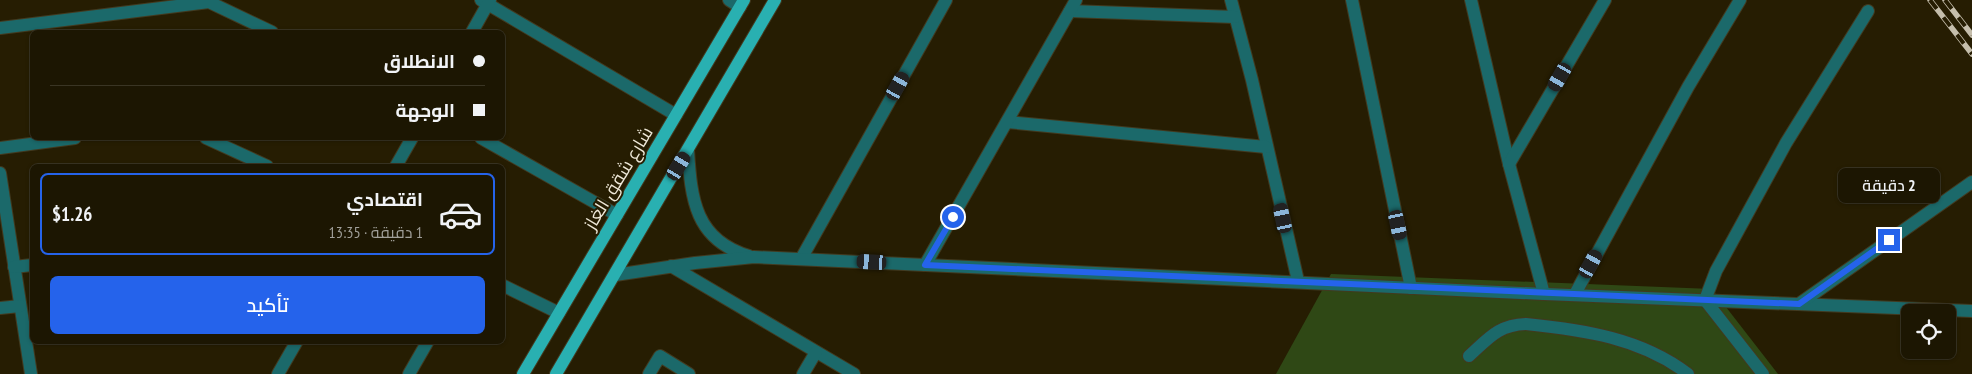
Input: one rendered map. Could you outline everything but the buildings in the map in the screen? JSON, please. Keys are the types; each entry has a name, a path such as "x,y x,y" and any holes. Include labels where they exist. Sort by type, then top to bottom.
{"main road":[{"path":"556,374 775,0"},
{"name":"شارع شقق الغاز","path":"523,374 742,4"}],"street":[{"path":"728,0 742,4"},
{"path":"801,259 946,0"},
{"path":"1231,0 1298,281"},
{"path":"1352,0 1411,288"},
{"path":"1508,164 1605,0"},
{"path":"1575,294 1688,87 1740,0"},
{"path":"473,30 486,1 676,115"},
{"path":"1473,1 1508,164 1544,294"},
{"path":"0,28 209,2 268,30"},
{"path":"925,265 1073,5 1235,17"},
{"path":"1706,300 1716,270 1786,142 1868,11"},
{"path":"1007,122 1266,147"},
{"path":"0,148 60,140"},
{"path":"210,140 264,164"},
{"path":"397,164 411,140"},
{"path":"485,140 617,215"},
{"path":"688,150 691,194 704,225 720,243 754,257"},
{"path":"0,173 31,374"},
{"path":"1799,304 1972,182"},
{"path":"615,275 670,266 754,257 1544,294 1972,311"},
{"path":"14,267 30,265"},
{"path":"670,266 854,374"},
{"path":"505,287 559,313"},
{"path":"1706,300 1763,374"},
{"path":"0,308 20,306"},
{"path":"1470,356 1494,332 1511,324 1526,324 1628,341 1654,352 1688,374"},
{"path":"278,374 295,344"},
{"path":"409,374 426,344"},
{"path":"803,374 816,352"},
{"path":"649,374 660,356 689,374"}],"green space":[{"path":"1331,274 1712,289 1778,374 1276,374"}],"railway":[{"path":"1930,0 1972,54"},
{"path":"1945,0 1972,35"}],"route":[{"path":"953,217 925,265 1799,304 1889,240"}]}
